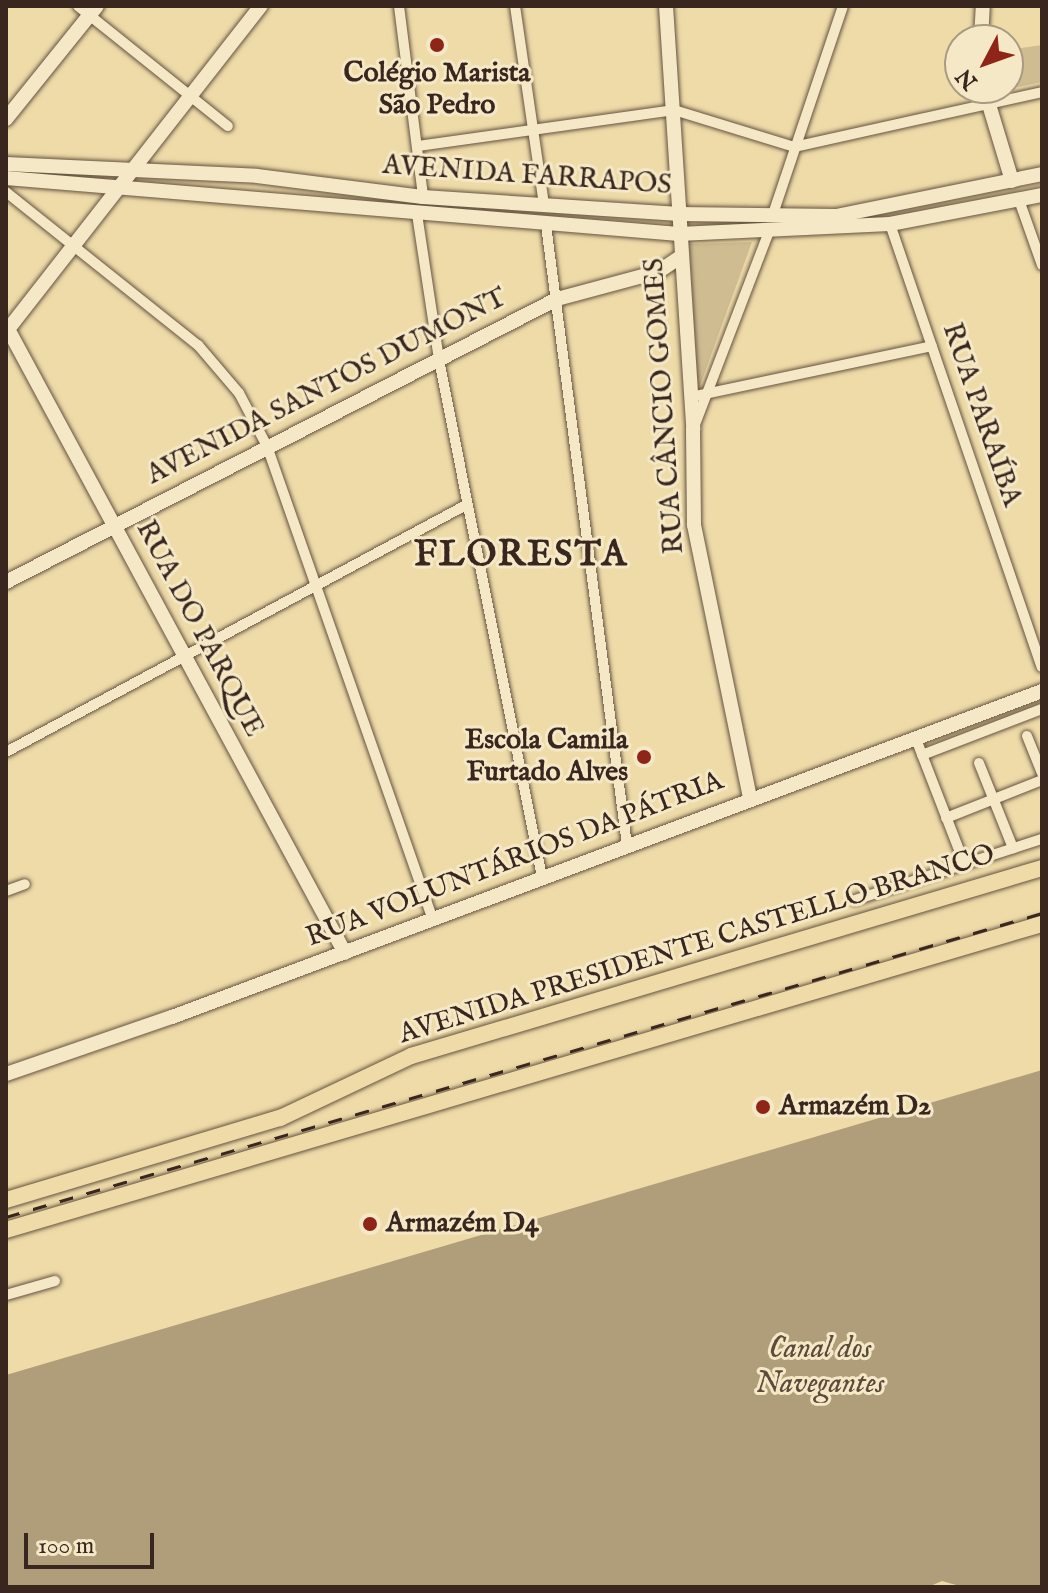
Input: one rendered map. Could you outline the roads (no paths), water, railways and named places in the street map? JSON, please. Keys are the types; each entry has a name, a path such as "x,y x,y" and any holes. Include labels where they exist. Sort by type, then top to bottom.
{"main road":[{"path":"7,331 261,6"},
{"name":"RUA CÂNCIO GOMES","path":"666,6 674,110 679,258 693,429 694,525 750,798"},
{"path":"6,119 88,9"},
{"path":"988,104 1012,181"},
{"name":"AVENIDA FARRAPOS","path":"6,164 134,168 544,206 679,214 836,216 1042,174"},
{"name":"AVENIDA FARRAPOS","path":"6,178 121,184 417,214 679,234 768,234 890,224 1042,195"},
{"name":"AVENIDA SANTOS DUMONT","path":"6,582 557,299 658,272 679,258"},
{"name":"RUA DO PARQUE","path":"7,331 345,953"},
{"name":"RUA VOLUNTÁRIOS DA PÁTRIA","path":"6,1074 345,953 750,798 1042,691"},
{"name":"AVENIDA PRESIDENTE CASTELLO BRANCO","path":"6,1200 280,1118 411,1056 1042,868"},
{"path":"6,1230 1042,924"}],"street":[{"path":"399,6 423,197"},
{"path":"515,6 544,206"},
{"path":"773,214 843,6"},
{"path":"88,9 228,126"},
{"path":"418,146 674,110 794,147 955,104"},
{"path":"6,192 219,366 267,446 433,920"},
{"path":"1019,200 1042,265"},
{"path":"417,214 439,360 542,877"},
{"name":"RUA PARAÍBA","path":"890,224 1042,667"},
{"path":"546,225 627,845"},
{"path":"693,429 768,234"},
{"path":"690,397 932,346"},
{"path":"6,752 468,504"},
{"path":"922,755 1042,709"},
{"path":"1027,736 1042,773"},
{"path":"916,739 964,863"},
{"path":"979,763 1013,848"},
{"path":"946,818 1042,780"},
{"path":"855,900 1042,839"},
{"path":"6,891 25,884"},
{"path":"6,1295 55,1281"}],"water":[{"name":"Canal dos Navegantes","path":"1042,1070 1042,1587 963,1587 942,1581 928,1587 6,1587 6,1375"}],"railway":[{"path":"6,1217 1042,913"}],"place":[{"name":"Colégio Marista São Pedro","path":"437,45"},
{"name":"Escola Camila Furtado Alves","path":"644,757"},
{"name":"Armazém D2","path":"763,1107"},
{"name":"Armazém D4","path":"370,1224"}],"district":[{"name":"FLORESTA","path":"521,556"}]}
